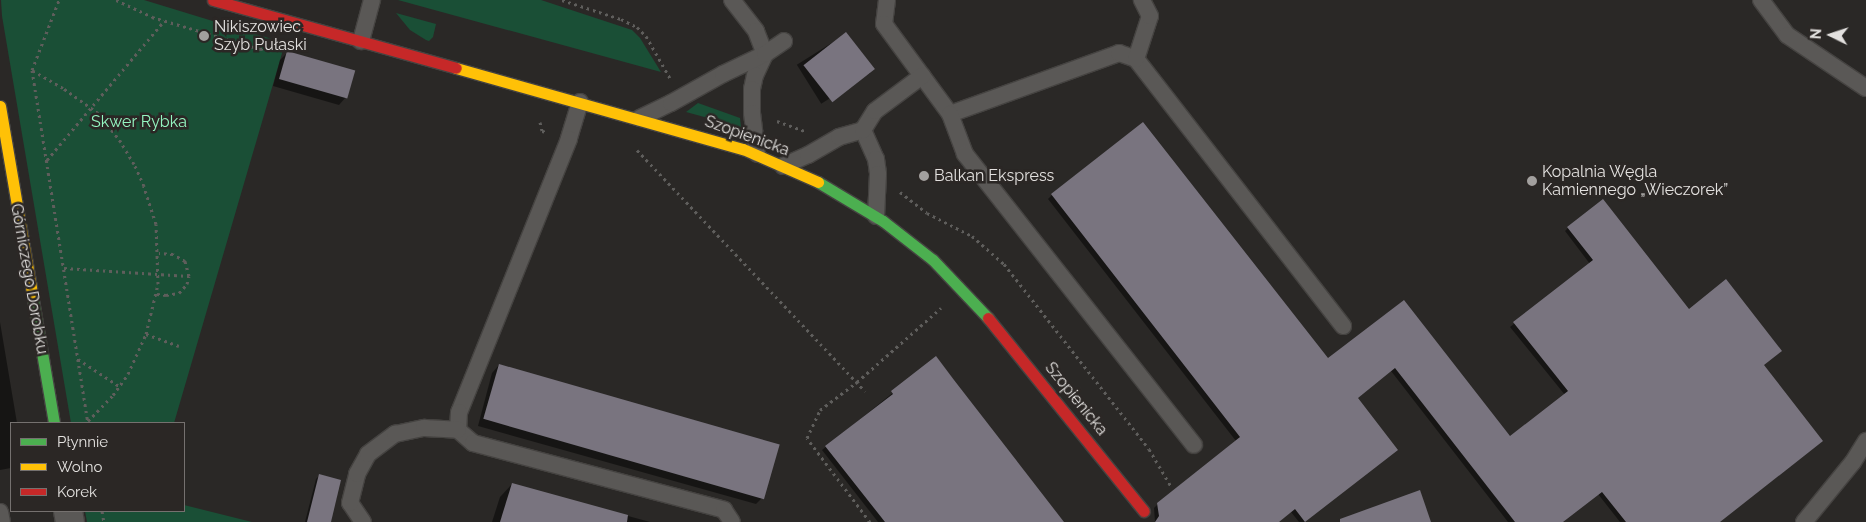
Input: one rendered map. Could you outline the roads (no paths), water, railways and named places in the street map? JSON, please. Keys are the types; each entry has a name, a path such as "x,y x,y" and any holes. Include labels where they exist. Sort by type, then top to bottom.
{"street":[{"name":"Szopienicka","path":"213,0 640,118 757,154 822,184 876,216 933,260 976,304 1025,362 1144,511"},
{"name":"Górniczego Dorobku","path":"0,106 54,422"}],"lane":[{"path":"361,41 372,0"},
{"path":"732,0 756,31 765,54 755,74 752,89 752,113 757,154"},
{"path":"887,0 884,24 950,114 965,154 1194,445"},
{"path":"1136,58 1150,16 1142,0"},
{"path":"1761,0 1787,35 1866,88"},
{"path":"640,118 765,54 784,41"},
{"path":"950,114 1119,53 1136,58 1343,326"},
{"path":"783,166 808,155 839,137 863,130 875,110 922,76"},
{"path":"458,430 459,412 569,139 580,102"},
{"path":"863,130 876,159 878,174 876,216"},
{"path":"363,522 350,503 357,474 368,454 395,434 424,428 458,430 472,443 724,510 732,522"},
{"path":"1804,522 1853,462 1866,441"},
{"path":"0,512 2,522"}],"place":[{"name":"Nikiszowiec Szyb Pułaski","path":"204,36"},
{"name":"Balkan Ekspress","path":"924,176"},
{"name":"Kopalnia Węgla Kamiennego „Wieczorek”","path":"1532,181"}],"park label":[{"name":"Skwer Rybka","path":"139,122"}]}
